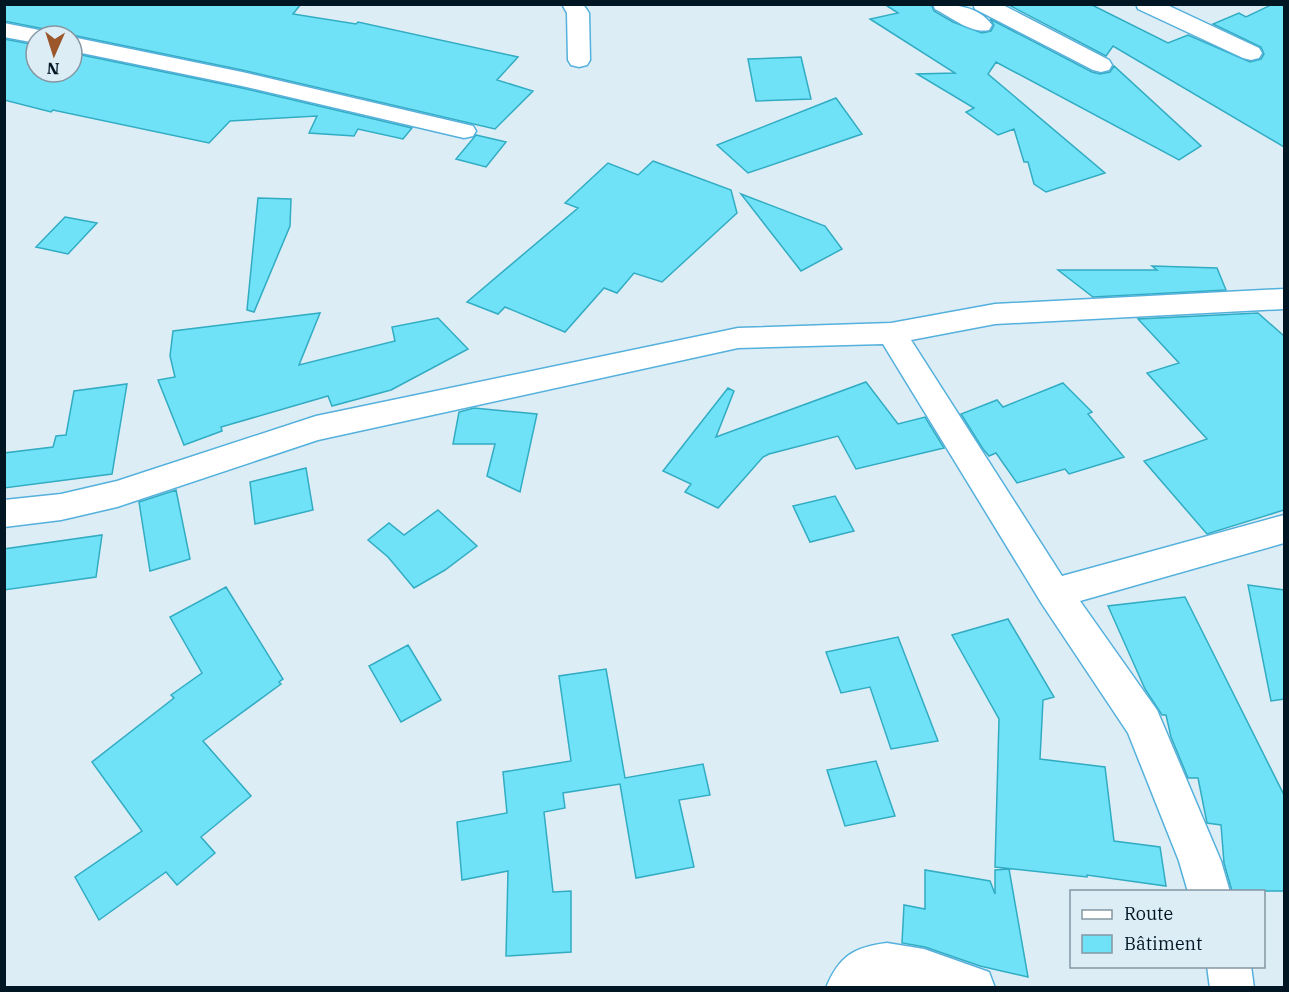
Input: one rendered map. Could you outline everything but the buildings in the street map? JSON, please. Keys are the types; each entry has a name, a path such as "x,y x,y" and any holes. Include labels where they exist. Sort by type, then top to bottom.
{"street":[{"path":"572,4 578,13 579,60"},
{"path":"943,4 982,15 1101,65"},
{"path":"1146,4 1251,53"},
{"path":"4,30 24,34"},
{"path":"84,46 242,79 464,131"},
{"path":"4,514 61,507 117,494 316,428 738,338 891,333 995,314 1284,299"},
{"path":"891,333 1054,593 1143,723 1200,861 1209,890"},
{"path":"1054,593 1284,529"},
{"path":"848,987 852,977 874,964 917,967 973,987"},
{"path":"1229,968 1232,987"}]}
